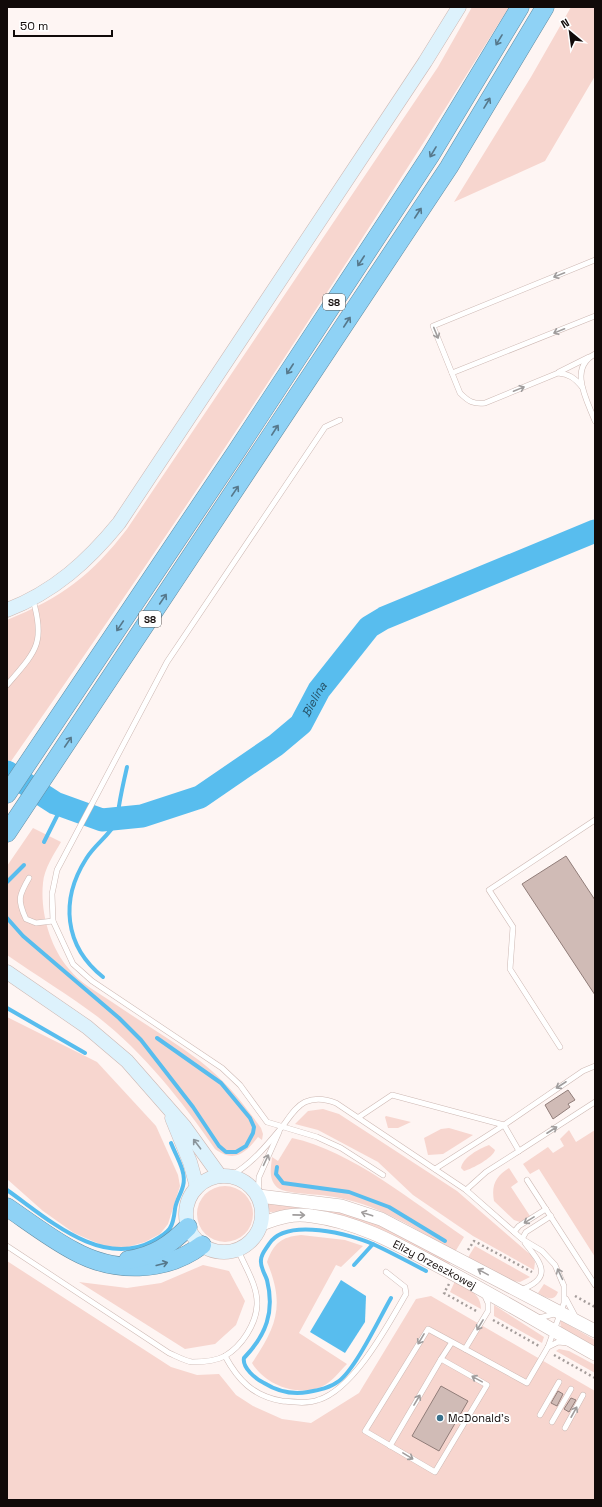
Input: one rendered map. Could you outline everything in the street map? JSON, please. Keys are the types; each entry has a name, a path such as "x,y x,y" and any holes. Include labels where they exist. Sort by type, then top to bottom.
{"highway":[{"name":"S8","path":"8,793 430,156 520,7"},
{"name":"S8","path":"7,833 449,167 545,7"},
{"path":"7,1207 74,1252 110,1264 137,1268 150,1267 174,1260 202,1245"},
{"path":"110,1264 137,1259 157,1252 174,1241 188,1227"}],"main road":[{"path":"7,610 32,599 75,570 104,541 119,523 425,62 459,7"},
{"path":"7,972 87,1027 108,1044 144,1080 225,1176"},
{"path":"170,1112 190,1162 197,1187"},
{"path":"225,1176 240,1178 251,1186 258,1195 263,1214 262,1224 257,1235 249,1244 238,1250 226,1253 213,1251 202,1245 193,1237 188,1227 186,1216 190,1196 197,1187 207,1179 225,1176"}],"street":[{"name":"Elizy Orzeszkowej","path":"258,1195 341,1206 381,1219 517,1291 560,1311 593,1330"},
{"name":"Elizy Orzeszkowej","path":"262,1224 280,1216 312,1216 341,1222 372,1232 482,1290 595,1354"}],"lane":[{"path":"593,355 558,373 485,403 476,404 468,401 460,394 433,326 595,260"},
{"path":"452,373 595,316"},
{"path":"593,355 584,364 580,375 582,387 595,421"},
{"path":"558,373 566,374 575,379 582,387"},
{"path":"340,420 325,427 167,662 57,870 52,894 53,922 73,964 92,981 222,1068 240,1085 268,1122 317,1137 341,1148 383,1175"},
{"path":"7,685 33,653 39,640 40,626 32,599"},
{"path":"560,1047 510,969 513,927 488,890 595,820"},
{"path":"30,878 21,892 20,899 20,906 26,919 36,923 53,922"},
{"path":"435,1169 504,1125 583,1071 595,1066"},
{"path":"359,1117 392,1095 504,1125 519,1151"},
{"path":"225,1176 239,1172 281,1127 294,1110 305,1102 315,1099 326,1099 336,1103 359,1117 466,1190 522,1239 539,1259 542,1271 535,1283 517,1291"},
{"path":"466,1190 486,1172 595,1102"},
{"path":"258,1195 258,1177 281,1127"},
{"path":"527,1180 595,1285"},
{"path":"514,1232 519,1226 546,1209"},
{"path":"522,1239 526,1232 550,1216"},
{"path":"522,1239 542,1251 555,1265 562,1276 567,1304 574,1315 593,1330"},
{"path":"7,1246 169,1353 190,1362 210,1360 225,1356 240,1343 252,1326 257,1305 254,1287 238,1250"},
{"path":"225,1356 235,1374 253,1390 271,1399 296,1403 318,1400 340,1388 357,1371 406,1294 405,1287 386,1272"},
{"path":"465,1349 489,1307 482,1290"},
{"path":"441,1359 486,1385 435,1472 365,1431 428,1329 527,1383 547,1349 565,1295"},
{"path":"530,1318 546,1317 560,1311"},
{"path":"390,1446 452,1342"},
{"path":"547,1349 558,1342 569,1343 595,1354"},
{"path":"540,1415 559,1382"},
{"path":"552,1422 571,1389"},
{"path":"565,1428 583,1395"}],"path":[{"path":"444,1293 547,1349 595,1378"}],"shaded area":[{"path":"472,7 509,7 387,200 263,390 200,485 7,767 7,620 44,603 74,584 101,560 127,529 438,67"},
{"path":"571,7 595,7 595,76 545,161 454,202 531,77"},
{"path":"33,828 61,842 45,872 42,894 48,929 56,950 62,960 73,974 83,983 179,1046 218,1076 241,1101 261,1128 263,1134 262,1140 258,1137 244,1152 234,1156 222,1153 215,1149 161,1078 115,1031 87,1009 7,955 7,866"},
{"path":"7,1017 97,1062 156,1126 178,1175 180,1186 168,1224 160,1234 145,1242 124,1248 104,1246 74,1233 43,1211 7,1179"},
{"path":"323,1109 339,1114 457,1191 532,1256 535,1262 534,1270 473,1236 413,1195 378,1162 318,1130 295,1124 308,1111"},
{"path":"386,1116 411,1122 398,1128 388,1128"},
{"path":"449,1128 473,1135 443,1154 428,1155 424,1138 441,1129"},
{"path":"569,1130 576,1142 595,1130 595,1257 539,1169 530,1174 523,1164 548,1147 553,1153 564,1146 560,1139"},
{"path":"292,1138 337,1154 381,1179 403,1194 464,1237 455,1252 410,1226 379,1210 363,1204 328,1196 288,1192 278,1188 271,1178 272,1157 278,1161"},
{"path":"489,1145 495,1150 491,1156 468,1170 464,1171 461,1168 462,1164 468,1157 481,1148"},
{"path":"509,1168 518,1182 511,1187 530,1216 520,1222 514,1220 494,1201 494,1186 501,1174"},
{"path":"225,1186 240,1191 248,1199 253,1214 248,1229 240,1237 225,1242 210,1237 202,1229 197,1214 202,1199 210,1191"},
{"path":"267,1202 351,1211 452,1260 448,1266 297,1211 270,1212"},
{"path":"301,1235 345,1240 363,1246 341,1267 336,1265 299,1333 347,1364 332,1380 325,1385 312,1390 302,1391 292,1390 273,1383 258,1371 252,1363 267,1338 276,1315 276,1291 273,1277 267,1262 272,1250 279,1242 288,1237"},
{"path":"475,1246 530,1277 520,1282 512,1281 467,1259"},
{"path":"7,1261 171,1367 197,1375 219,1374 236,1395 253,1406 282,1419 311,1423 359,1393 416,1299 431,1296 595,1391 595,1500 7,1500"},
{"path":"203,1265 229,1271 245,1301 236,1325 215,1344 185,1349 79,1282 127,1288 161,1283"},
{"path":"455,1281 476,1295 479,1299 481,1309 450,1292"},
{"path":"544,1284 558,1292 554,1297 549,1298 538,1293"},
{"path":"494,1305 544,1337 542,1343 494,1316"},
{"path":"560,1320 595,1340 595,1348 561,1329"},
{"path":"559,1349 569,1351 595,1365 595,1373 556,1351"}],"water":[{"path":"341,1280 366,1296 365,1322 345,1353 310,1332"}],"building":[{"path":"566,856 595,900 595,995 522,884"},
{"path":"568,1090 575,1100 568,1104 570,1107 553,1119 545,1105"},
{"path":"441,1386 468,1401 439,1451 412,1436"},
{"path":"558,1391 563,1394 557,1406 551,1403"},
{"path":"571,1398 576,1400 569,1412 564,1409"}],"waterway":[{"name":"Bielina","path":"7,772 55,803 102,820 142,816 200,797 276,745 301,724 319,690 369,627 384,618 595,531"},
{"path":"103,977 90,965 80,951 70,922 70,906 72,890 86,859 117,821 127,767"},
{"path":"44,842 62,806"},
{"path":"7,882 24,865"},
{"path":"7,918 23,936 119,1018 141,1040 193,1107 219,1146 226,1152 236,1152 246,1146 253,1133 254,1127 250,1118 221,1083 157,1038"},
{"path":"7,1008 85,1053"},
{"path":"7,1190 57,1226 94,1245 114,1249 133,1248 159,1238 167,1232 172,1225 184,1181 184,1175 171,1143"},
{"path":"277,1167 276,1174 283,1183 349,1192 389,1207 445,1241"},
{"path":"391,1298 353,1366 346,1375 332,1385 302,1393 285,1392 261,1381 250,1373 245,1366 244,1358 258,1341 267,1322 270,1302 267,1280 261,1265 261,1258 269,1244 277,1236 289,1231 304,1230 319,1230 351,1236 375,1245 426,1271"},
{"path":"354,1265 373,1244"}],"place":[{"name":"McDonald's","path":"440,1418"}]}
